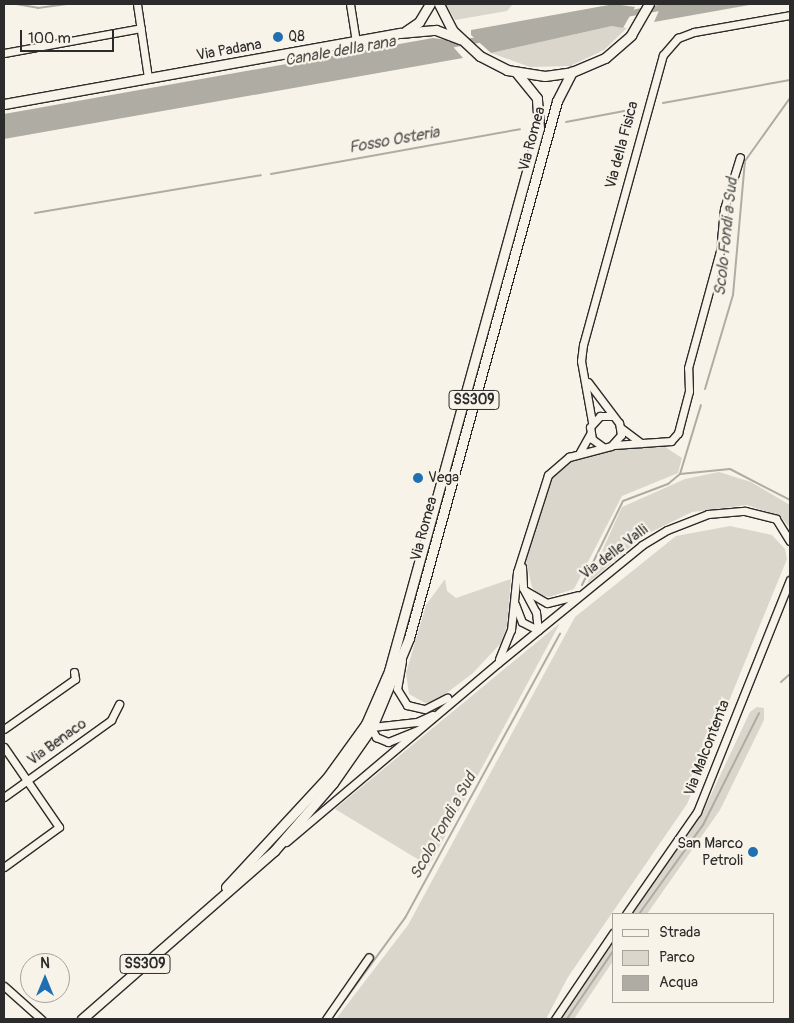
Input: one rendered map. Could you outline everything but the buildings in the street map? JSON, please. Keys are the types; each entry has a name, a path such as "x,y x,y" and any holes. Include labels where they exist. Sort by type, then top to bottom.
{"main road":[{"path":"400,33 419,22 430,4"},
{"name":"SS309","path":"439,4 460,39 480,56 517,73 545,76 572,72 610,54 638,25 649,4"},
{"name":"Via Padana","path":"4,104 400,33 436,30 460,39"},
{"name":"Via Romea","path":"82,1019 276,850 342,772 369,725 404,654 557,101 572,72"},
{"name":"Via Romea","path":"208,908 316,791 369,725 406,620 539,128 537,98 517,73"}],"street":[{"path":"137,4 148,78"},
{"path":"350,4 356,41"},
{"name":"Via della Fisica","path":"580,452 590,434 592,422 585,377 583,346 663,55 678,38 694,32 790,15"},
{"path":"4,53 141,28"},
{"path":"498,663 512,630 513,590 548,475 561,462 580,452 614,445 671,441 678,433 689,391 688,368 720,251 724,209 740,157"},
{"path":"585,377 621,428 641,444"},
{"path":"592,422 600,416 612,416"},
{"path":"614,445 621,428"},
{"path":"590,434 595,443 604,447"},
{"name":"Via delle Valli","path":"276,850 422,728 469,686 642,545 685,521 708,514 764,514 784,527 790,541"},
{"path":"522,559 523,588 536,612 538,630"},
{"name":"Via Malcontenta","path":"627,913 697,812 790,580"},
{"path":"523,588 547,603 583,593"},
{"path":"513,590 518,616 538,630"},
{"name":"Via delle Valli","path":"404,654 397,688 407,705 425,709 469,686"},
{"path":"4,729 75,679 74,672"},
{"name":"Via Benaco","path":"4,797 111,720 118,704"},
{"name":"Via delle Valli","path":"422,728 388,742 376,737 369,725 417,722 437,713"},
{"path":"4,747 59,827 4,867"},
{"path":"555,1019 612,934"},
{"path":"326,1019 369,957"},
{"path":"4,986 41,1019"}],"green space":[{"path":"446,4 513,4 507,11 455,20"},
{"path":"612,26 627,28 604,50 570,66 530,67 491,53"},
{"path":"665,447 682,458 678,473 622,496 574,589 549,597 538,594 532,587 526,561 550,481 569,462 596,450"},
{"path":"719,472 751,482 790,505 790,528 780,516 747,505 692,512 643,536 587,584 622,507 685,479"},
{"path":"730,526 772,535 785,549 787,559 687,804 568,977 546,1019 336,1019 408,925 575,617 676,536"},
{"path":"445,579 447,591 456,598 511,579 507,626 501,643 473,673 436,701 425,703 409,694 406,673 426,605"},
{"path":"560,623 429,866 335,809"},
{"path":"757,707 764,708 764,720 720,810 648,913 632,913 701,816 750,712"},
{"path":"612,940 612,962 574,1019 560,1019"}],"water":[{"path":"614,4 635,7 623,28 612,26 491,53 471,35 471,30"},
{"path":"662,4 755,4 654,22"},
{"path":"433,38 447,40 463,58 4,139 4,114"}],"waterway":[{"path":"16,4 38,8 67,4"},
{"name":"Canale della rana","path":"626,14 681,4"},
{"name":"Canale della rana","path":"444,46 483,39"},
{"name":"Fosso Osteria","path":"663,103 790,80"},
{"name":"Scolo Fondi a Sud","path":"705,389 733,295 745,161 790,98"},
{"name":"Fosso Osteria","path":"566,122 635,109"},
{"name":"Fosso Osteria","path":"271,174 520,129"},
{"name":"Fosso Osteria","path":"35,213 261,175"},
{"name":"Scolo Fondi a Sud","path":"582,585 623,501 668,484 680,474 701,405"},
{"path":"680,474 730,469 790,500"},
{"name":"Scolo Fondi a Sud","path":"331,1019 405,918 560,634"},
{"path":"781,682 790,674"},
{"path":"640,913 703,825 759,713"},
{"path":"567,1019 612,952"}],"place":[{"name":"Q8","path":"278,37"},
{"name":"Vega","path":"418,478"},
{"name":"San Marco Petroli","path":"753,852"}]}
